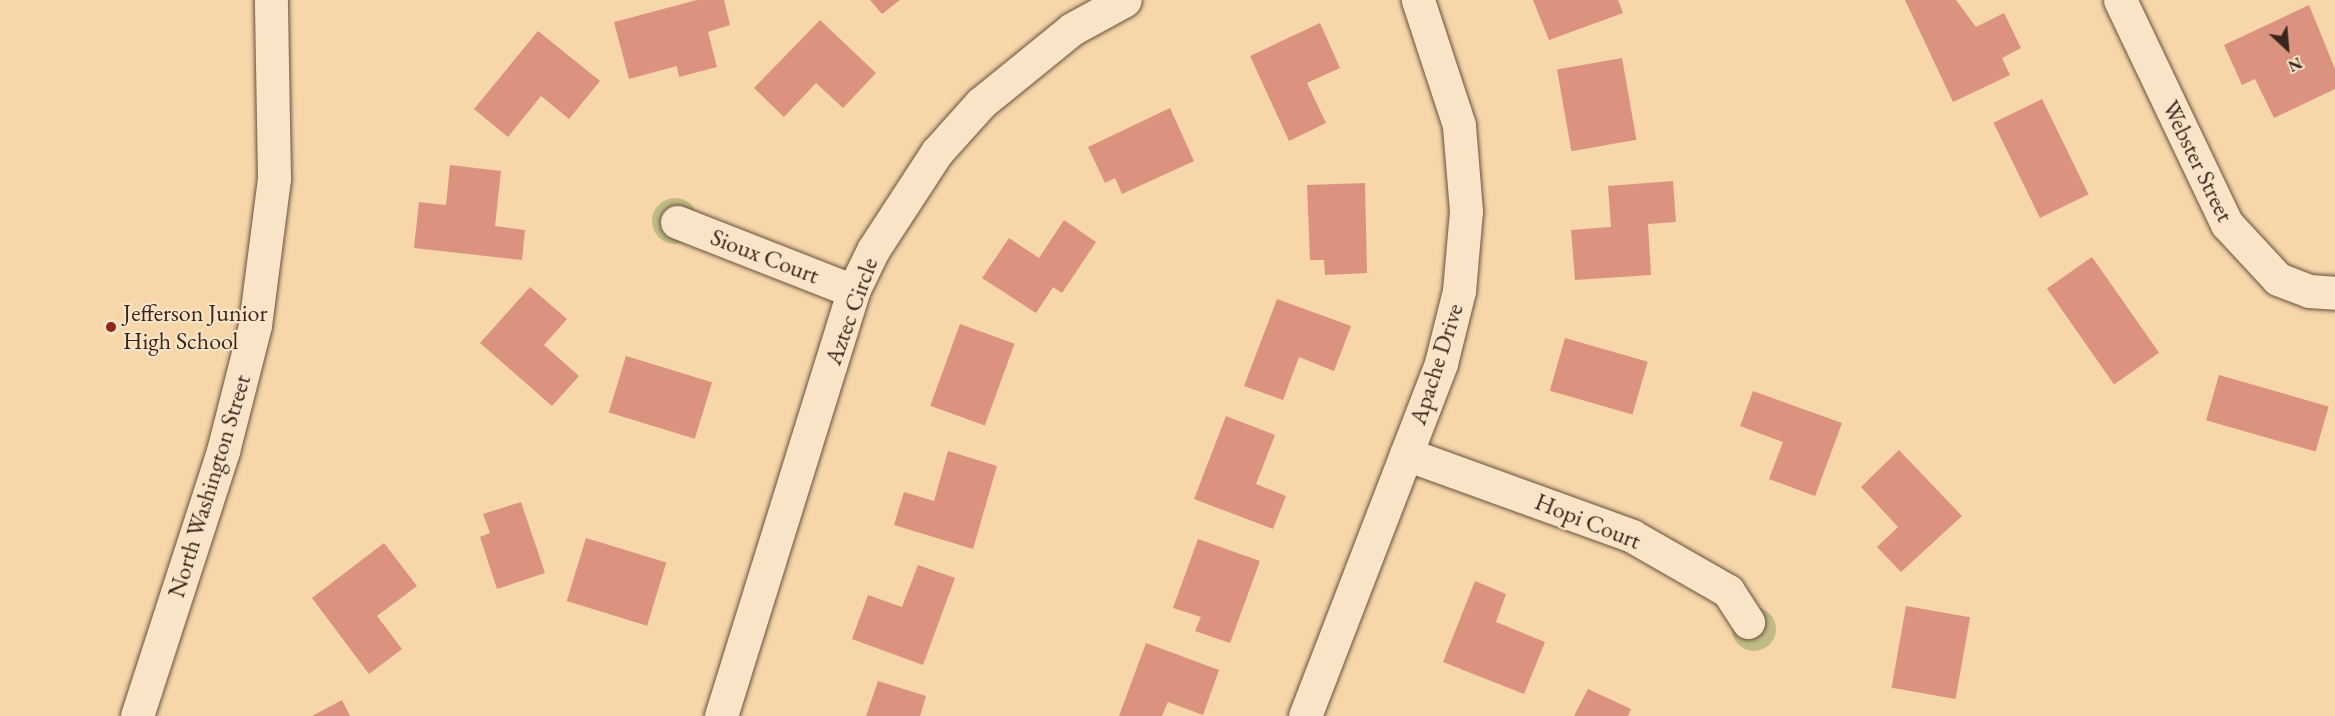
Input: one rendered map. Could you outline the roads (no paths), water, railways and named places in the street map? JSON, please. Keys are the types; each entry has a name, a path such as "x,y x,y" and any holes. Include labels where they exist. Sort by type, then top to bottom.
{"street":[{"name":"North Washington Street","path":"137,716 223,451 255,325 274,178 271,0"},
{"name":"Aztec Circle","path":"721,716 854,291 894,214 937,152 981,103 1072,29 1125,0"},
{"name":"Apache Drive","path":"1305,716 1406,454 1449,332 1459,291 1466,211 1453,96 1418,0"},
{"name":"Webster Street","path":"2120,0 2227,224 2278,279 2322,292"},
{"name":"Sioux Court","path":"677,222 854,291"},
{"name":"Hopi Court","path":"1406,454 1632,536 1728,591 1748,622"}],"place":[{"name":"Jefferson Junior High School","path":"111,327"}]}
